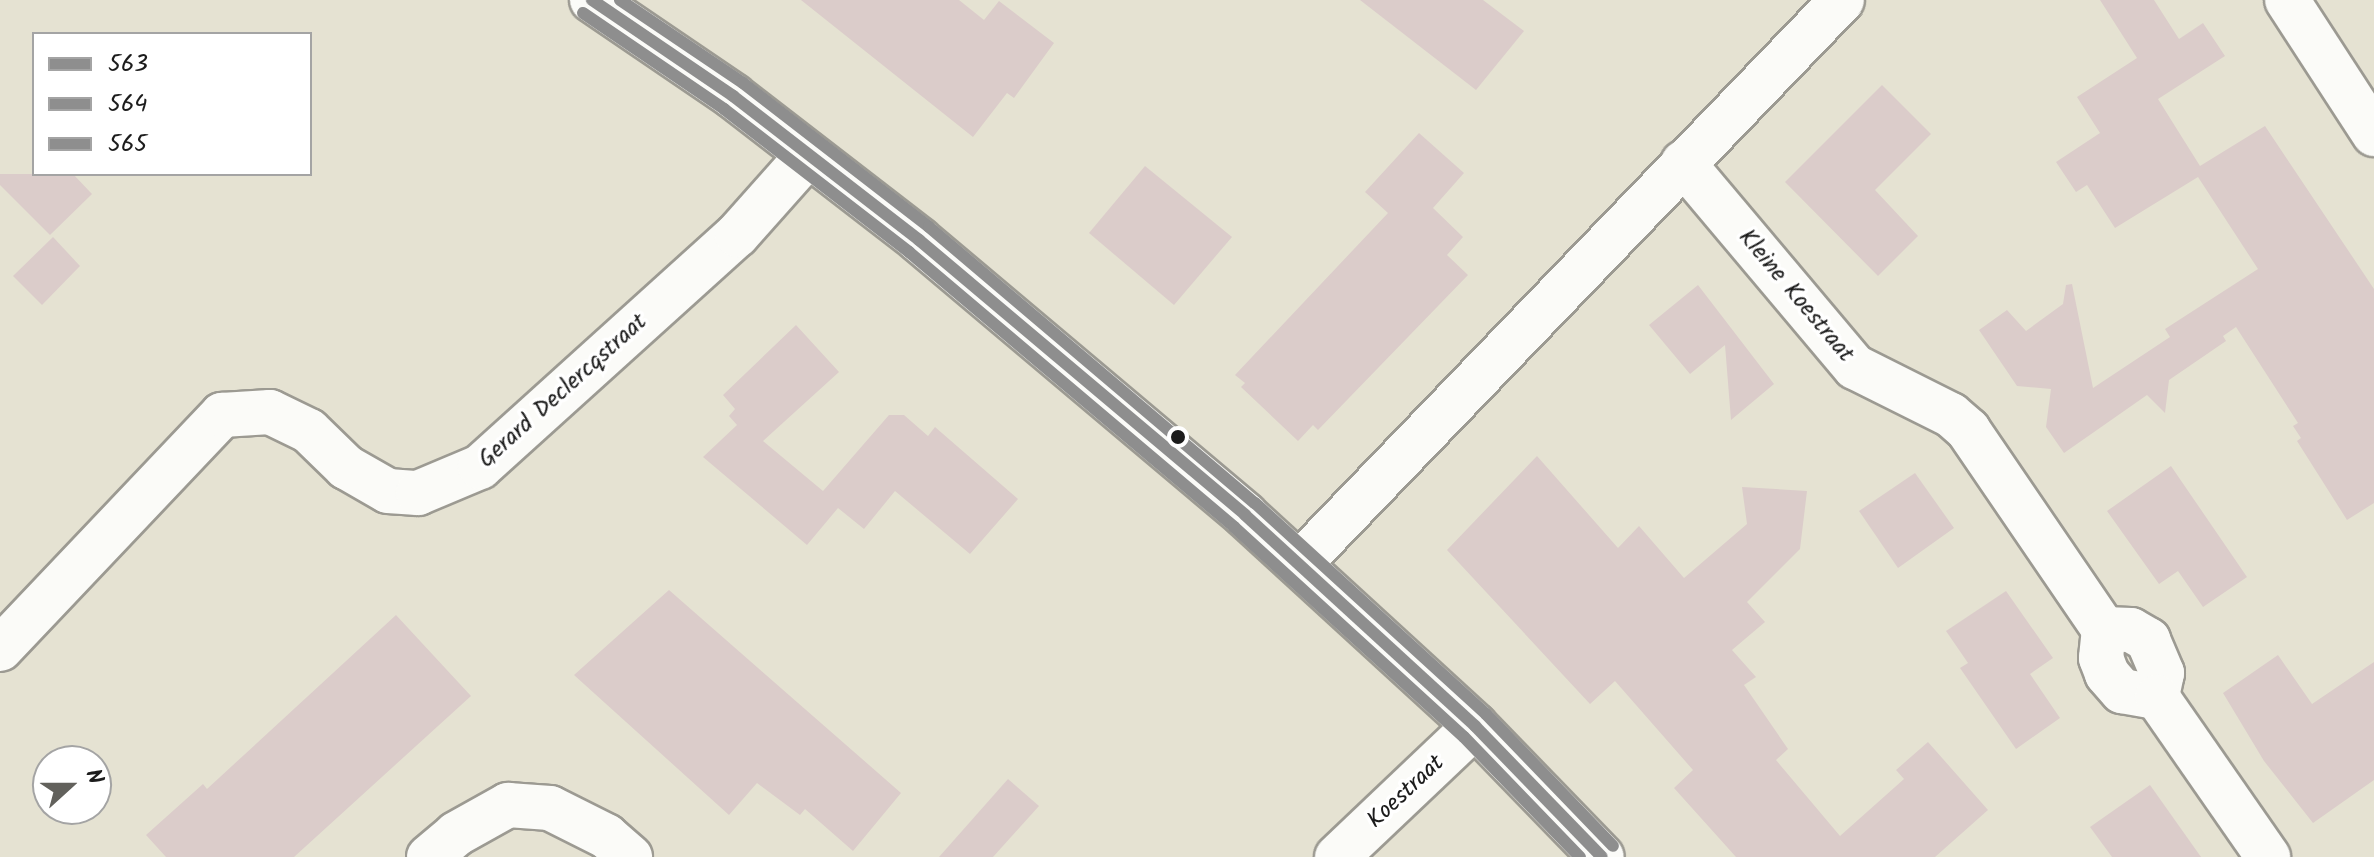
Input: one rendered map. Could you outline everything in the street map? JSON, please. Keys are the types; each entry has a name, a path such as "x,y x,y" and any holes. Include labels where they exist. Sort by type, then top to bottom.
{"street":[{"path":"592,0 808,155 919,240 1301,562 1475,726 1602,857"},
{"path":"1301,562 1842,0"},
{"path":"2287,0 2374,134"},
{"name":"Gerard Declercqstraat","path":"0,649 222,415 270,412 309,431 346,467 388,491 418,493 480,467 737,235 808,155"},
{"name":"Kleine Koestraat","path":"1683,163 1855,367 1951,415 1968,430 2104,629 2131,630 2148,640 2162,673 2157,697 2268,857"},
{"name":"Koestraat","path":"1337,857 1475,726"},
{"path":"429,857 456,834 508,805 550,808 606,836 630,857"}],"building":[{"path":"801,0 959,0 984,20 999,1 1054,43 1014,98 1007,93 973,137"},
{"path":"1360,0 1483,0 1524,31 1476,90"},
{"path":"2100,0 2154,0 2179,39 2203,23 2225,56 2158,99 2200,166 2265,126 2374,289 2374,503 2347,520 2297,441 2301,438 2293,426 2298,423 2236,327 2223,336 2226,341 2169,380 2165,413 2147,395 2064,453 2046,427 2051,389 2017,386 1979,330 2007,310 2026,331 2063,304 2066,285 2072,284 2093,388 2170,337 2165,329 2258,269 2198,177 2115,228 2087,185 2076,192 2056,162 2100,133 2077,97 2137,58"},
{"path":"1882,85 1931,134 1875,190 1918,236 1878,276 1785,182"},
{"path":"1419,133 1464,173 1433,208 1463,237 1447,255 1468,275 1318,430 1313,425 1298,441 1241,387 1245,383 1235,375 1388,213 1365,192"},
{"path":"1145,166 1232,237 1174,305 1089,233"},
{"path":"0,174 75,176 92,194 50,235 0,185"},
{"path":"53,237 80,266 42,305 13,276"},
{"path":"1698,285 1774,384 1731,420 1725,345 1690,374 1649,325"},
{"path":"796,325 839,372 763,441 823,491 889,415 904,415 928,436 935,427 1018,499 970,554 895,491 864,529 838,508 807,545 703,457 737,425 729,416 735,409 723,395"},
{"path":"1537,456 1618,548 1639,526 1684,578 1747,524 1742,487 1807,491 1800,549 1747,602 1765,622 1732,650 1756,677 1744,685 1788,749 1776,760 1840,836 1904,779 1896,770 1928,742 1988,810 1935,857 1736,857 1674,788 1693,770 1615,681 1590,704 1447,550"},
{"path":"2171,466 2247,577 2203,607 2178,571 2159,584 2107,511"},
{"path":"1915,473 1954,528 1898,568 1859,511"},
{"path":"669,590 901,793 853,851 805,809 800,815 757,783 729,815 574,675"},
{"path":"2006,591 2053,658 2030,674 2060,718 2016,749 1960,668 1968,663 1946,631"},
{"path":"396,615 471,696 294,857 166,857 146,835 203,784 207,789"},
{"path":"2278,655 2312,704 2374,662 2374,780 2313,823 2264,761 2223,693"},
{"path":"1008,779 1039,806 993,857 939,857"},
{"path":"2150,785 2201,857 2112,857 2090,827"}],"transit line":[{"name":"563","path":"592,0 733,96 919,240 1245,515 1475,726 1602,857"},
{"name":"565","path":"620,0 743,83 929,227 1255,503 1486,714 1613,846"},
{"name":"564","path":"583,13 724,109 909,252 1234,527 1464,737 1580,857"}]}
